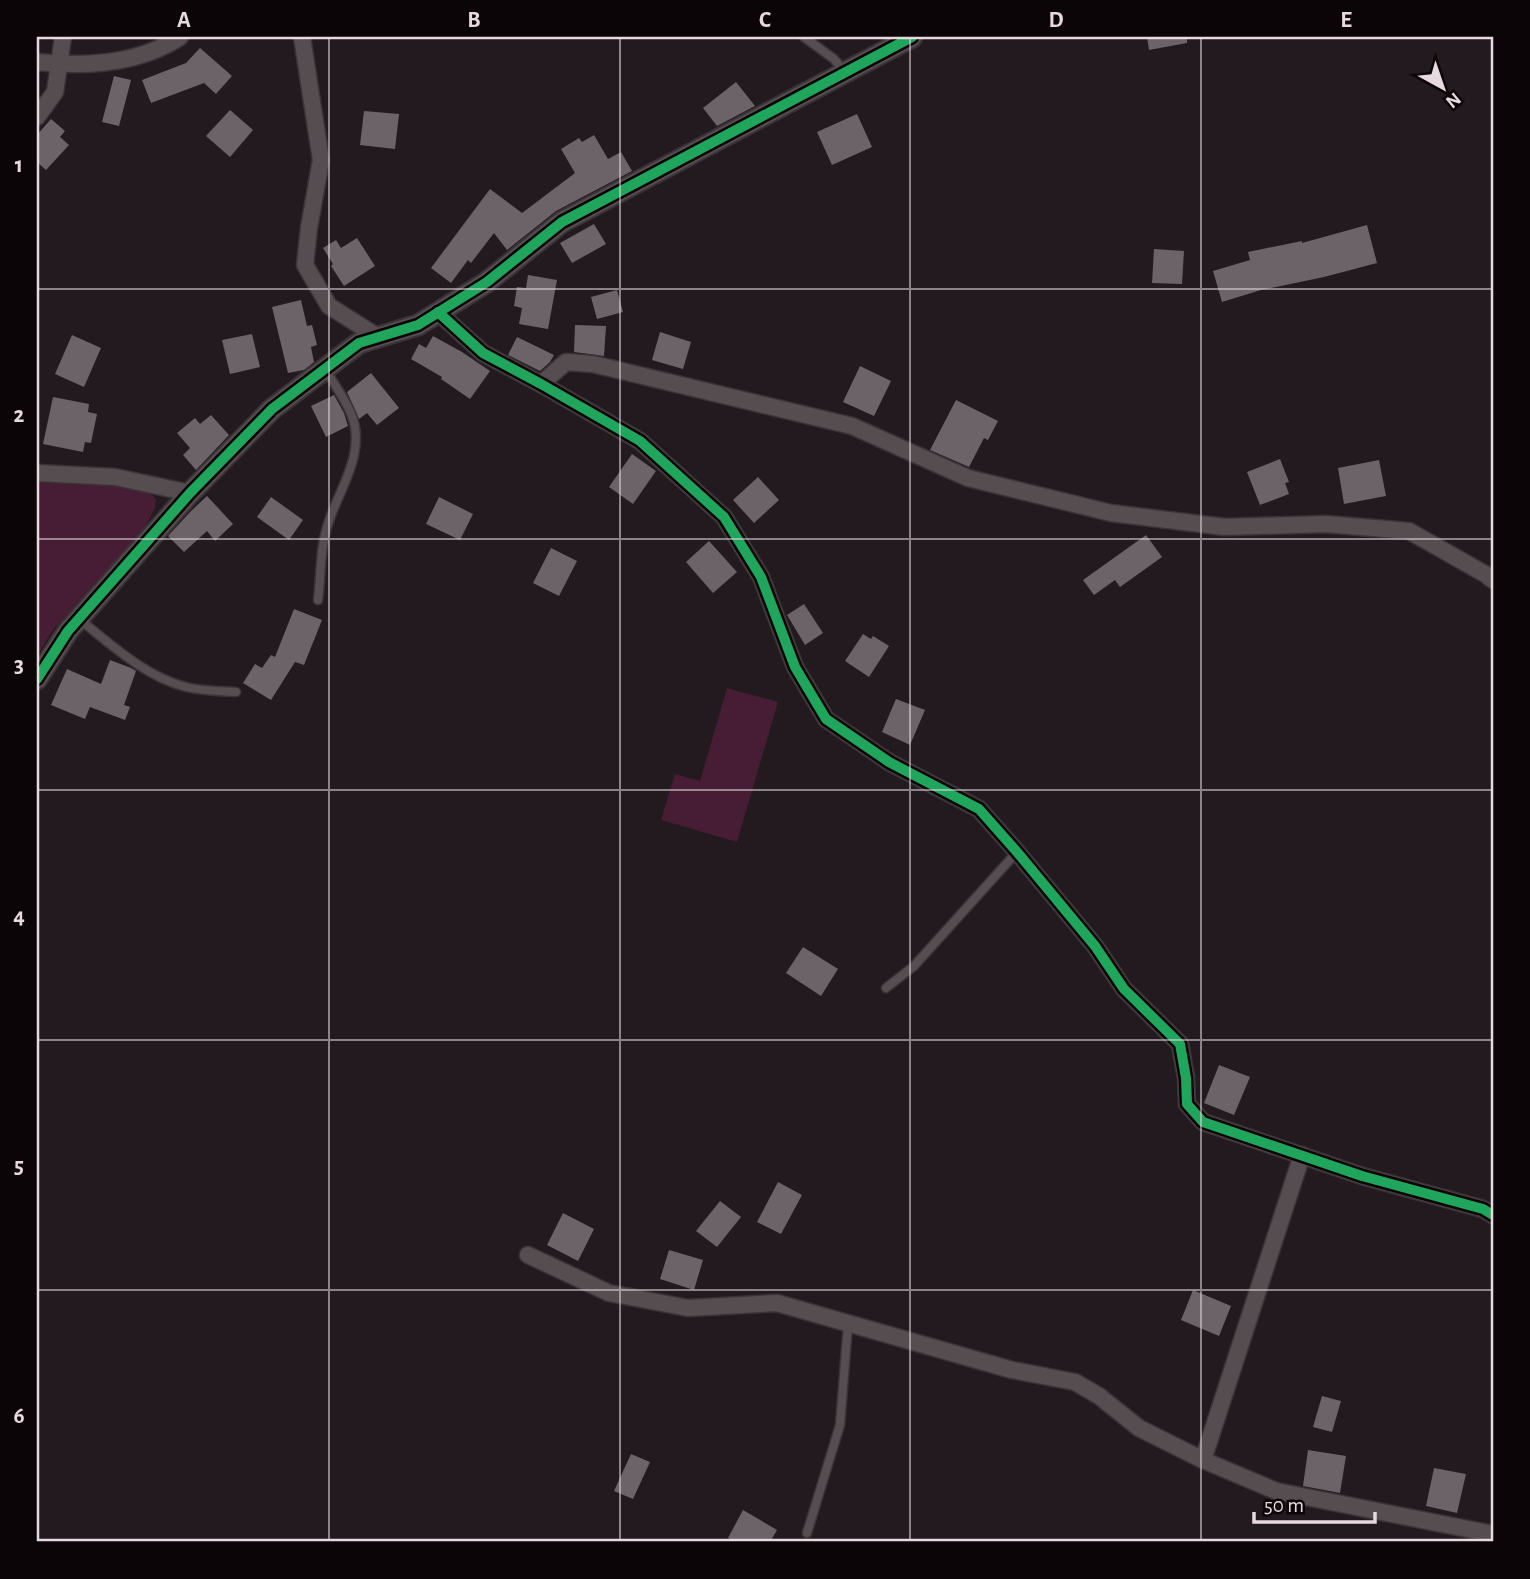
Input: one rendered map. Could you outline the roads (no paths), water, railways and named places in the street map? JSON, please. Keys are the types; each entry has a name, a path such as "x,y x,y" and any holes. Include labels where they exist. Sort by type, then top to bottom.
{"street":[{"path":"37,117 55,92 63,37"},
{"path":"37,62 88,64 130,57 170,44 180,37"},
{"path":"302,37 321,160 305,265 329,306 379,337"},
{"path":"37,679 68,631 190,493 272,409 359,343 418,325 487,282 562,222 912,37"},
{"path":"438,313 483,354 640,441 724,517 761,577 796,667 826,719 889,762 979,809 1095,946 1124,989 1180,1044 1188,1104 1203,1122 1362,1176 1483,1209 1493,1215"},
{"path":"541,384 566,362 593,364 852,426 968,478 1111,513 1225,527 1326,524 1409,531 1493,580"},
{"path":"37,472 115,477 190,493"},
{"path":"1203,1460 1302,1155"},
{"path":"528,1255 609,1293 688,1308 777,1303 1012,1370 1075,1382 1100,1396 1139,1428 1203,1460 1276,1491 1493,1534"}],"lane":[{"path":"804,37 834,59 845,73"},
{"path":"318,600 323,540 352,465 356,440 351,414 325,369"},
{"path":"79,619 135,663 160,678 188,687 236,692"},
{"path":"886,988 915,966 1017,852"},
{"path":"807,1533 840,1425 848,1324"}]}
